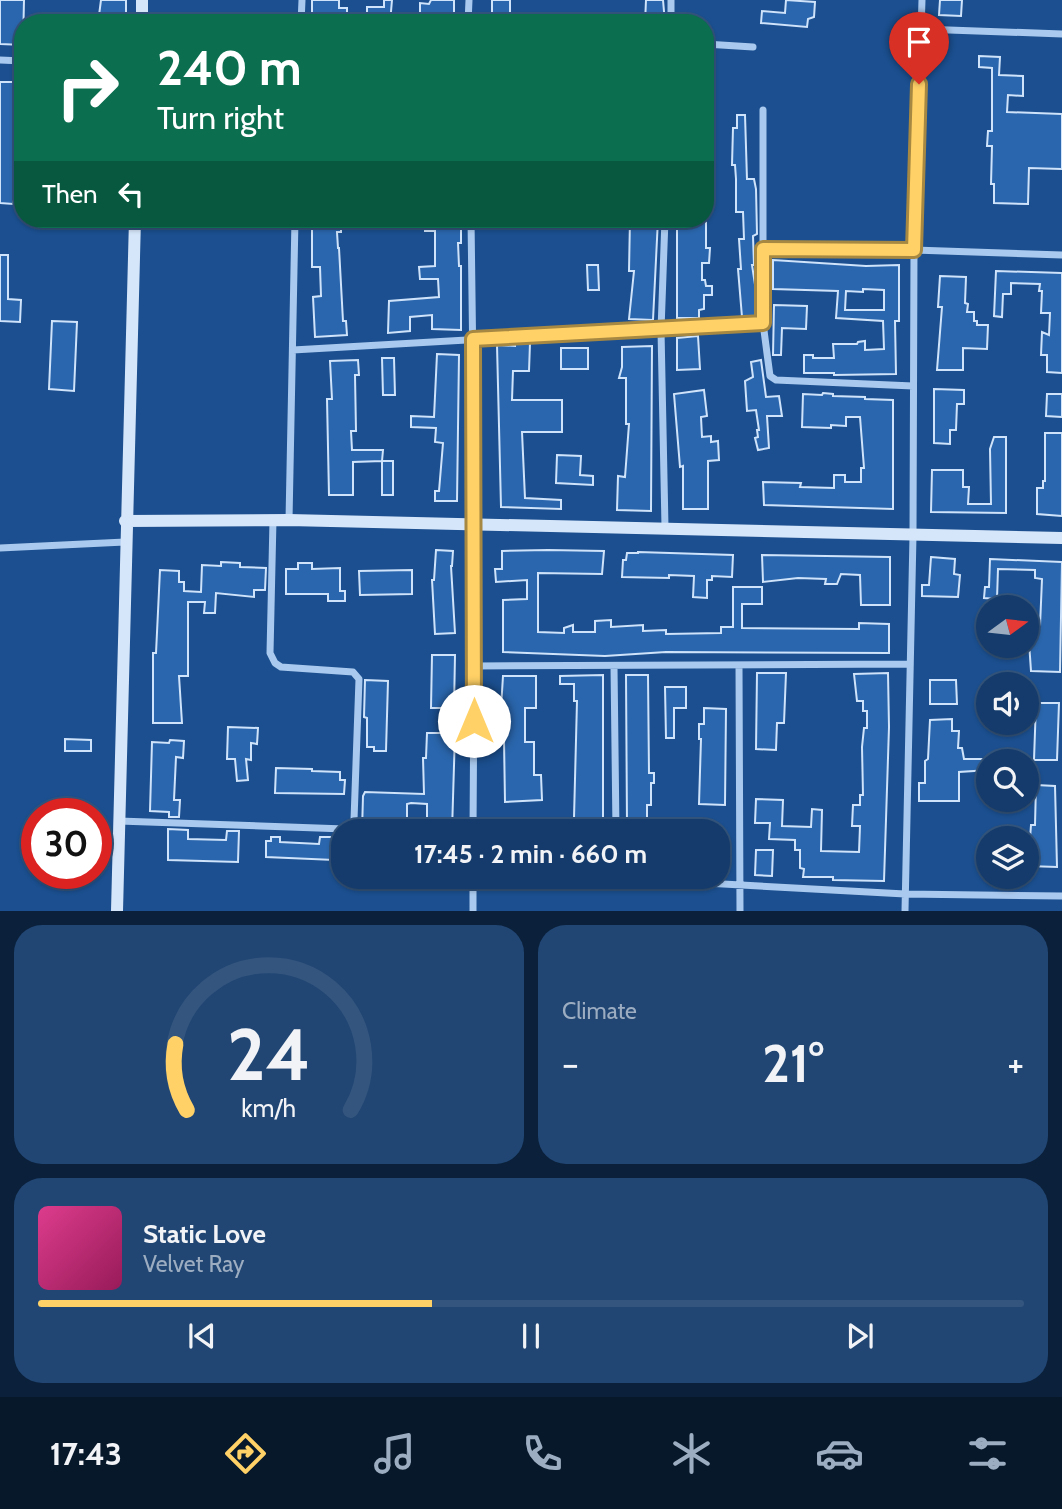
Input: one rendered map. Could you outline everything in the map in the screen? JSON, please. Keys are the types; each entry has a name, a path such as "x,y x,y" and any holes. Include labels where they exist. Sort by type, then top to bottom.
{"street":[{"path":"905,911 913,536 914,250 922,0"},
{"path":"921,29 1062,34"},
{"path":"714,45 753,47"},
{"path":"763,110 763,323 770,376 776,380 913,386"},
{"path":"117,911 125,521 135,228"},
{"path":"289,520 295,228"},
{"path":"471,228 475,524 473,819"},
{"path":"665,228 661,330 665,527"},
{"path":"763,249 1062,255"},
{"path":"293,350 763,323"},
{"path":"119,821 345,829 351,827 354,820 359,679 353,672 281,667 275,663 270,653 273,520"},
{"path":"125,521 289,520 1062,538"},
{"path":"0,548 125,542"},
{"path":"475,667 911,664"},
{"path":"739,665 740,911"},
{"path":"614,666 616,819"},
{"path":"730,883 905,894 1062,896"},
{"path":"473,889 473,911"}],"building":[{"path":"0,0 24,0 24,14 14,14 14,45 0,44"},
{"path":"101,0 126,0 126,14 99,14"},
{"path":"312,0 339,0 339,8 347,8 347,14 312,14"},
{"path":"384,0 392,0 391,14 367,14 367,7 384,7"},
{"path":"431,0 454,0 454,14 420,14 420,3 429,4"},
{"path":"492,0 510,0 510,14 492,14"},
{"path":"646,0 663,0 664,14 645,14"},
{"path":"786,0 815,2 814,17 808,19 807,27 761,23 762,11 785,13"},
{"path":"940,0 962,0 961,16 939,15"},
{"path":"979,56 1000,57 999,75 1023,76 1023,96 1008,95 1007,112 1062,114 1062,169 1029,168 1028,204 994,203 994,184 991,184 992,146 987,146 988,131 992,131 992,68 979,67"},
{"path":"0,82 14,82 13,204 0,203"},
{"path":"737,115 745,115 747,179 754,179 756,189 757,234 753,236 752,265 756,317 742,317 738,269 741,269 739,239 744,239 743,212 736,212 735,165 732,165 733,128 737,128"},
{"path":"312,228 341,228 341,232 337,232 343,321 346,321 347,335 315,337 313,297 321,296 320,267 312,267"},
{"path":"425,228 461,228 461,243 458,243 461,266 461,330 432,329 432,315 410,317 410,331 388,333 389,301 439,297 438,279 420,279 419,267 435,266 435,231 425,231"},
{"path":"630,228 658,228 653,320 629,319 634,271 629,271"},
{"path":"677,228 706,228 706,248 710,248 709,263 702,263 702,280 705,280 706,286 712,286 712,295 704,295 704,309 699,310 699,318 677,318"},
{"path":"0,255 8,255 8,299 21,300 20,322 0,321"},
{"path":"773,260 866,266 899,265 899,321 895,321 896,374 804,373 804,355 834,358 833,344 857,344 865,341 865,350 884,349 883,321 836,318 838,291 773,289","holes":["884,290 884,310 845,310 846,291"]},
{"path":"587,265 598,265 599,290 588,290"},
{"path":"996,271 1062,273 1062,373 1047,372 1047,355 1041,355 1042,332 1049,335 1050,313 1041,313 1040,284 1011,283 1011,294 1003,294 1002,317 994,316"},
{"path":"940,276 966,277 967,312 974,312 977,325 988,325 987,349 963,348 963,370 937,370 942,307 938,307"},
{"path":"774,305 807,306 806,329 782,328 781,355 773,355"},
{"path":"52,321 77,322 74,391 49,389"},
{"path":"698,336 700,369 677,370 677,338"},
{"path":"515,343 530,343 529,371 513,371 512,400 562,400 562,432 522,432 525,498 561,500 561,509 501,507 497,345 515,346"},
{"path":"652,346 651,511 617,510 618,476 625,477 629,424 626,424 626,378 619,378 622,347"},
{"path":"561,348 588,348 588,369 561,369"},
{"path":"437,354 459,355 457,501 435,501 435,491 439,491 443,443 435,442 436,428 411,427 411,416 434,417"},
{"path":"382,358 394,358 395,395 383,395"},
{"path":"358,360 359,375 355,375 356,431 351,431 352,450 383,450 382,461 353,462 353,495 329,495 327,399 332,399 330,361"},
{"path":"761,360 766,397 779,396 782,416 767,416 769,448 758,450 755,438 758,437 759,430 756,410 747,411 745,381 753,377 751,362"},
{"path":"934,389 964,390 964,404 957,404 956,430 950,430 950,444 934,443"},
{"path":"704,390 707,416 701,417 702,437 711,436 711,442 718,441 719,460 708,461 708,509 683,509 683,466 680,467 674,394"},
{"path":"823,393 893,400 893,509 764,505 763,482 801,483 800,487 834,488 834,475 845,475 845,482 861,482 861,468 864,468 860,417 846,417 846,426 802,427 803,394"},
{"path":"1047,394 1062,394 1062,417 1046,416"},
{"path":"1045,433 1062,433 1062,516 1037,514 1037,488 1043,488 1045,481"},
{"path":"994,437 1006,437 1006,513 931,512 932,470 963,470 963,487 969,487 968,504 991,504 990,449"},
{"path":"557,455 581,456 580,475 593,476 593,485 556,483"},
{"path":"382,461 393,461 393,495 382,495"},
{"path":"436,550 453,551 451,566 455,633 435,634 432,580"},
{"path":"502,551 604,551 602,574 538,573 538,632 564,633 564,628 573,625 573,632 595,632 595,621 611,620 611,627 643,625 643,631 666,630 666,634 721,633 721,627 733,627 733,587 762,587 762,604 742,604 742,628 859,629 859,623 889,624 889,653 666,652 605,656 503,652 503,600 527,599 527,580 496,582 495,569 502,569"},
{"path":"627,553 733,555 732,577 712,576 712,580 707,580 707,598 693,597 694,576 622,577 623,560 626,560"},
{"path":"762,555 890,557 890,605 861,605 860,575 841,574 837,584 825,584 826,579 798,578 763,582"},
{"path":"931,557 955,559 954,574 960,575 958,597 922,596 922,585 929,585"},
{"path":"990,559 1062,562 1060,672 1031,671 1030,658 1040,658 1042,579 1035,578 1035,570 998,569 997,595 984,595 985,587 989,587"},
{"path":"221,562 240,563 240,567 266,568 265,590 254,590 254,597 216,593 215,613 204,613 205,602 188,602 188,676 179,676 182,723 153,723 153,653 156,653 160,570 179,571 179,582 184,582 184,591 201,592 202,565 221,566"},
{"path":"298,563 312,563 312,569 340,568 340,591 345,591 345,601 328,601 328,594 286,594 286,569 298,569"},
{"path":"412,570 412,594 360,595 359,571"},
{"path":"432,655 455,655 454,708 431,708"},
{"path":"757,673 786,673 784,723 777,723 776,750 756,749"},
{"path":"888,673 884,881 803,877 800,850 795,850 795,840 769,839 770,823 755,823 756,799 783,800 782,826 811,827 812,809 822,810 821,851 859,852 860,826 852,826 853,805 860,805 860,795 863,795 862,747 864,728 867,728 867,711 863,711 863,701 857,701 854,674"},
{"path":"603,675 603,819 574,818 577,701 574,701 574,684 560,684 560,676"},
{"path":"626,675 648,675 649,773 654,773 651,805 647,805 647,819 627,819"},
{"path":"503,676 536,676 536,708 525,708 525,742 534,742 534,775 541,775 542,800 505,802 501,708"},
{"path":"365,680 388,681 386,751 374,751 374,747 367,747 367,718 364,717"},
{"path":"930,680 956,680 957,704 930,704"},
{"path":"665,687 686,687 686,708 674,708 674,738 666,738"},
{"path":"1039,703 1059,703 1057,760 1039,760 1039,749 1034,749 1035,735 1039,735"},
{"path":"704,708 726,709 725,805 699,804 699,724 704,724"},
{"path":"952,719 952,731 959,731 958,748 962,748 964,759 976,759 976,771 959,772 959,801 919,801 919,783 925,783 930,720"},
{"path":"228,727 258,728 257,744 251,743 251,760 246,759 248,780 237,781 235,759 227,759"},
{"path":"427,733 455,733 452,819 427,819 427,804 411,803 407,804 407,819 362,819 365,792 424,794 423,758 426,758"},
{"path":"65,739 91,740 91,751 65,751"},
{"path":"170,740 184,741 183,758 176,757 174,800 180,800 179,817 169,817 169,812 150,811 152,742 169,743"},
{"path":"276,768 340,772 340,780 345,780 344,794 275,793"},
{"path":"1039,785 1055,786 1057,867 1039,866 1039,826 1031,826 1035,825 1035,812 1039,812"},
{"path":"168,829 188,830 188,839 226,840 227,831 239,831 238,862 168,860"},
{"path":"271,837 280,837 280,842 319,844 320,837 331,837 331,860 266,857 266,841 271,841"},
{"path":"756,850 773,850 772,876 755,875"}],"route":[{"path":"474,721 473,339 763,323 763,249 914,250 919,84"}]}
